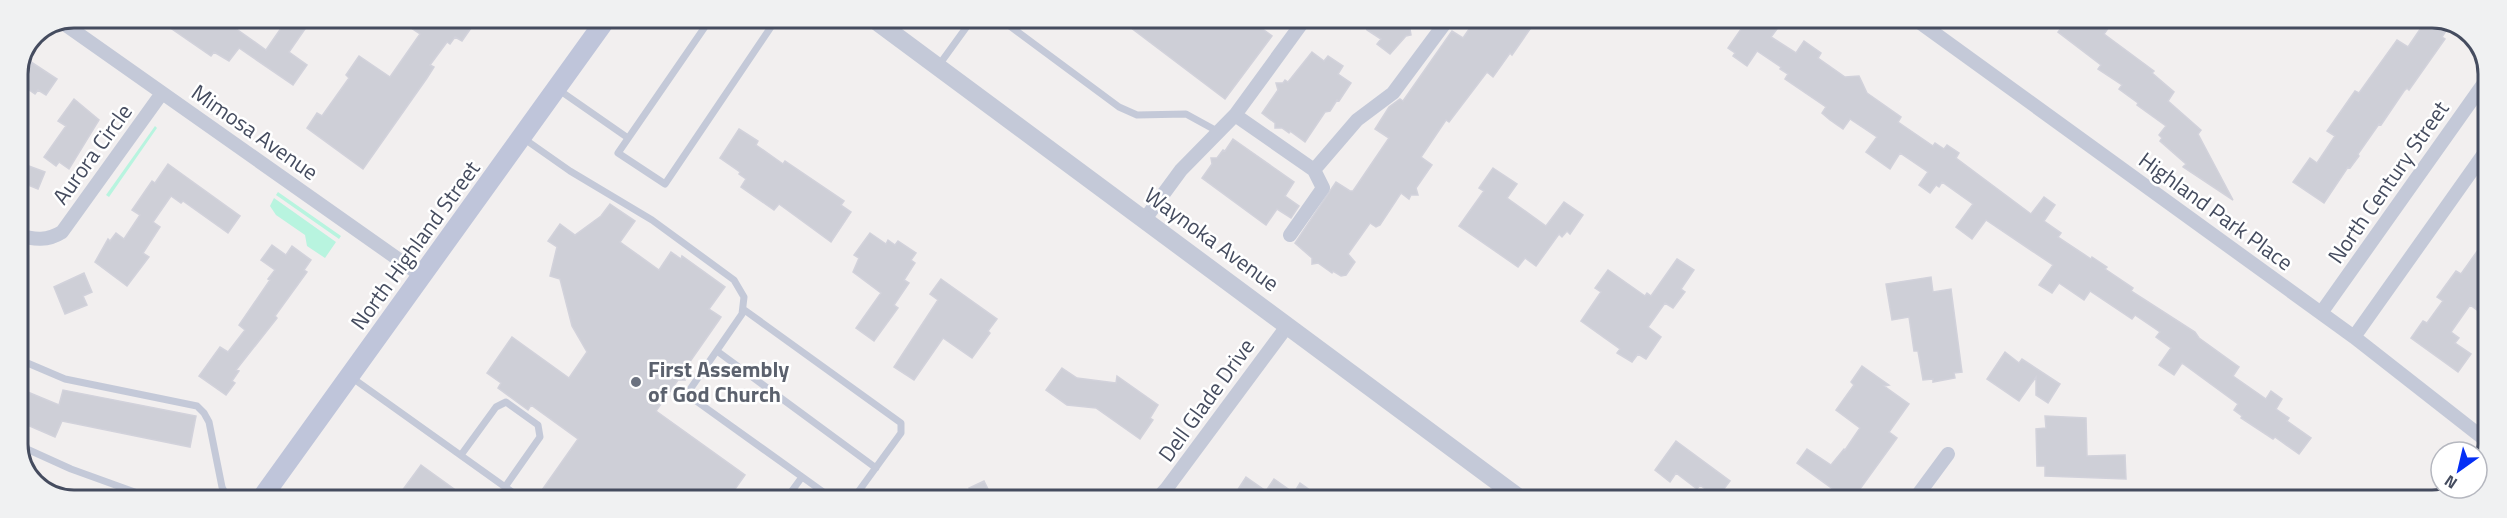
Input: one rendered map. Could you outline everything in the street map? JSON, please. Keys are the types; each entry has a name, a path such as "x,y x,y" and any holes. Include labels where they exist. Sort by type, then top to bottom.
{"main road":[{"name":"North Highland Street","path":"268,490 600,28"}],"street":[{"name":"Mimosa Avenue","path":"71,28 422,276"},
{"name":"Waynoka Avenue","path":"885,28 1509,490"},
{"path":"1145,219 1181,170 1235,115 1298,28"},
{"path":"1314,170 1357,120 1393,93 1441,28"},
{"name":"Highland Park Place","path":"1927,28 2354,337 2478,434"},
{"name":"North Century Street","path":"2321,313 2478,90"},
{"name":"Aurora Circle","path":"28,237 52,238 62,232 162,93"},
{"path":"1235,115 1314,170 1323,188 1290,235"},
{"path":"2354,337 2478,162"},
{"name":"Dell Glade Drive","path":"1165,490 1288,325"},
{"path":"1921,490 1948,454"}],"lane":[{"path":"704,28 618,153 665,184 770,28"},
{"path":"937,67 966,28"},
{"path":"1012,28 1119,107 1137,115 1186,114 1218,131"},
{"path":"557,89 628,138"},
{"path":"521,137 570,171 652,220 734,280 744,297 742,314 691,388 692,398 820,490"},
{"path":"743,309 901,423 901,433 860,490"},
{"path":"717,351 876,468"},
{"path":"29,364 65,379 197,406 209,422 224,490"},
{"path":"350,376 509,490"},
{"path":"461,455 496,407 506,402 538,425 540,437 505,487"},
{"path":"29,450 71,469 129,490"},
{"path":"793,490 802,477"}],"green space":[{"path":"155,126 157,128 109,197 106,195"},
{"path":"278,192 341,236 339,239 276,195"},
{"path":"274,198 336,242 325,258 307,246 305,235 276,215 270,206"}],"building":[{"path":"170,28 235,28 266,50 281,28 305,29 289,52 307,65 293,85 239,48 229,61 214,52 211,56"},
{"path":"411,28 471,28 462,41 455,37 450,44 447,42 430,65 434,67 427,78 363,169 307,128 317,113 322,116 349,78 346,75 359,56 390,77 420,34"},
{"path":"1131,28 1261,28 1272,36 1225,99"},
{"path":"1366,28 1411,28 1411,35 1406,36 1390,54 1377,44 1381,39"},
{"path":"1470,28 1531,28 1493,77 1487,72 1449,122 1446,120 1421,157 1432,165 1416,188 1418,195 1411,195 1409,199 1401,193 1380,225 1376,227 1370,223 1348,254 1355,262 1346,275 1341,276 1333,271 1332,273 1318,263 1312,264 1312,258 1295,243 1336,182 1353,191 1389,138 1375,129 1389,107 1400,99 1403,101 1452,31 1463,38"},
{"path":"1742,28 1776,28 1771,37 1796,53 1804,41 1821,53 1818,58 1845,77 1859,76 1867,93 1901,117 1898,122 1933,146 1935,143 1944,149 1947,145 1959,153 1956,158 2031,214 2044,197 2055,205 2044,221 2061,233 2058,237 2107,267 2105,269 2133,288 2131,291 2195,332 2199,338 2239,367 2233,376 2266,399 2271,391 2282,399 2276,409 2289,418 2287,421 2311,438 2299,454 2241,418 2242,416 2234,410 2238,404 2182,363 2174,375 2159,365 2171,348 2156,337 2160,332 2135,315 2132,319 2090,291 2084,300 2059,283 2052,293 2039,285 2053,265 1986,220 1972,239 1956,227 1973,204 1942,182 1939,187 1936,185 1930,193 1919,185 1928,172 1900,153 1890,169 1866,152 1877,137 1850,119 1843,129 1830,120 1822,113 1826,107 1785,79 1788,74 1780,69 1781,67 1757,51 1747,66 1733,56 1735,53 1728,48"},
{"path":"2061,28 2108,28 2104,34 2154,71 2152,73 2174,92 2168,101 2201,130 2198,134 2233,200 2183,167 2186,164 2160,141 2162,138 2159,135 2166,126 2119,89 2122,85 2098,69 2101,65 2058,32"},
{"path":"2421,28 2446,31 2442,37 2445,39 2409,90 2407,88 2404,91 2381,125 2379,124 2358,154 2359,156 2350,168 2348,167 2324,203 2293,182 2310,158 2317,163 2335,136 2327,131 2355,91 2359,93 2397,40 2408,47"},
{"path":"1312,52 1324,61 1328,56 1343,66 1338,74 1351,83 1339,101 1337,100 1330,111 1325,112 1305,142 1290,131 1289,133 1282,128 1275,128 1275,123 1262,113 1278,90 1276,83 1283,83 1285,80 1288,82"},
{"path":"30,62 57,79 46,95 38,90 35,94 28,89"},
{"path":"74,99 99,120 69,169 59,162 56,166 44,157 66,126 58,121"},
{"path":"739,129 758,141 756,145 783,164 785,161 844,201 841,205 851,212 831,242 779,204 774,210 741,187 746,179 720,158"},
{"path":"1233,139 1294,182 1285,196 1299,206 1291,218 1277,209 1266,225 1202,178 1212,164 1211,158 1217,158"},
{"path":"168,164 240,216 228,233 183,201 181,203 171,196 153,222 160,227 143,253 149,257 127,286 95,262 108,239 110,241 116,233 124,239 140,215 132,210 152,181 155,183"},
{"path":"28,166 45,172 38,189 28,185"},
{"path":"1493,168 1517,184 1507,198 1546,226 1564,202 1583,215 1570,234 1567,231 1562,237 1559,234 1536,266 1525,258 1518,267 1459,226 1484,191 1479,188"},
{"path":"610,204 635,221 620,242 659,270 671,252 681,259 682,256 725,287 709,309 721,317 682,373 685,380 678,380 656,411 745,475 734,490 542,490 578,439 531,405 528,410 498,388 501,383 487,373 512,337 569,378 587,352 572,326 560,279 550,276 557,247 548,241 560,224 575,235 601,216"},
{"path":"870,233 886,244 888,240 895,245 898,241 916,253 911,260 915,263 904,280 909,283 894,305 898,308 874,341 856,328 881,293 853,272 859,258 854,255"},
{"path":"272,245 286,255 292,246 311,260 304,270 307,272 275,316 277,318 236,370 239,371 232,381 235,383 226,395 199,376 220,347 228,352 245,330 239,325 275,270 261,260"},
{"path":"2478,250 2478,309 2470,305 2451,332 2459,338 2455,343 2471,354 2458,372 2411,338 2423,321 2427,323 2443,301 2437,297 2456,271 2461,274"},
{"path":"1677,259 1694,270 1681,289 1685,292 1673,308 1665,303 1648,327 1661,337 1646,359 1638,354 1632,362 1617,353 1620,349 1581,321 1601,292 1595,288 1608,270 1645,296 1647,293 1651,296"},
{"path":"84,273 92,292 83,296 87,305 65,314 54,287"},
{"path":"1931,277 1933,292 1951,289 1962,372 1954,373 1955,378 1933,382 1933,379 1923,380 1918,351 1914,351 1909,317 1892,320 1886,284"},
{"path":"941,279 997,319 972,358 943,338 914,380 894,367 938,300 930,294"},
{"path":"2005,352 2019,363 2022,359 2060,384 2048,403 2036,395 2036,377 2019,401 1987,379"},
{"path":"1862,366 1889,385 1884,386 1909,404 1889,432 1897,438 1859,490 1834,490 1797,463 1807,449 1831,465 1860,428 1836,410 1854,385 1851,382"},
{"path":"1062,368 1077,378 1116,383 1117,376 1158,405 1150,418 1153,420 1140,439 1096,408 1067,405 1046,390"},
{"path":"63,390 196,416 190,447 62,421 55,437 29,426 29,393 59,405"},
{"path":"2045,416 2086,418 2087,456 2125,455 2126,479 2045,476 2045,466 2037,466 2036,429 2046,428"},
{"path":"1676,441 1730,481 1723,490 1707,490 1700,485 1697,489 1676,473 1670,482 1655,470"},
{"path":"421,465 454,489 453,490 403,490"},
{"path":"1246,477 1265,490 1238,490"},
{"path":"1274,479 1290,490 1267,490"},
{"path":"984,481 988,490 970,490 969,488"},
{"path":"1300,483 1310,490 1296,490"}],"place":[{"name":"First Assembly of God Church","path":"636,382"}]}
